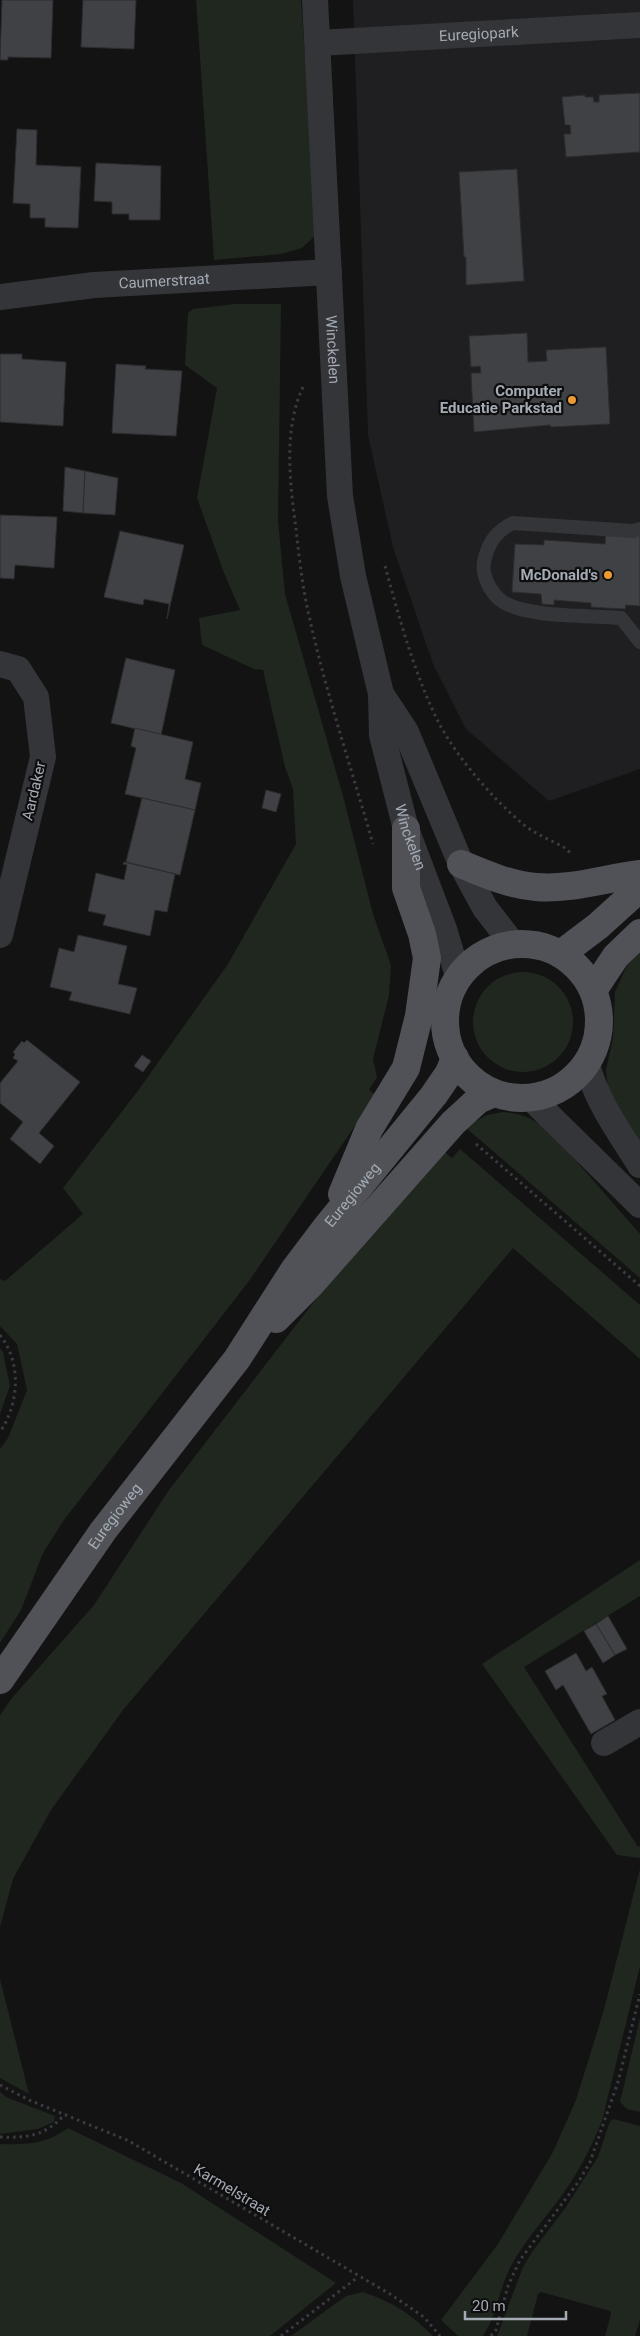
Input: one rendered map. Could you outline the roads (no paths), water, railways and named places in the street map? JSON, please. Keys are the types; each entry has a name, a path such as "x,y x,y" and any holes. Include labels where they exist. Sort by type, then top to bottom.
{"main road":[{"path":"328,1225 369,1129 406,1068 418,1016 426,958 422,934 406,888 406,829"},
{"path":"461,864 516,884 536,887 579,885 640,874"},
{"path":"561,954 598,926 640,888"},
{"path":"594,990 616,956 640,933"},
{"path":"513,944 538,945 561,954 580,969 594,990 600,1009 600,1030 596,1048 587,1065 570,1083 552,1093 532,1099 510,1098 492,1094 466,1075 455,1058 447,1040 445,1017 449,995 458,976 474,960 492,950 513,944"},
{"name":"Euregioweg","path":"0,1680 103,1531 236,1359 294,1270 328,1225 434,1095 449,1073 455,1058"},
{"name":"Euregioweg","path":"236,1359 311,1284 453,1123 478,1100 492,1094"}],"street":[{"name":"Winckelen","path":"315,0 340,496 353,576 381,694 382,735 406,829 444,929 458,976"},
{"name":"Euregiopark","path":"318,43 640,25"},
{"name":"Caumerstraat","path":"0,297 94,285 329,272"},
{"name":"Aardaker","path":"0,664 18,669 36,697 43,757 0,935"},
{"name":"Winckelen","path":"381,694 406,732 461,864 485,908 513,944"},
{"path":"587,1065 591,1080 609,1116 640,1165"},
{"path":"532,1099 640,1205"},
{"path":"604,1742 640,1722"}],"lane":[{"path":"640,529 633,531 513,523 502,528 494,537 488,548 483,571 491,588 502,602 528,612 621,618 640,642"}],"place":[{"name":"Computer Educatie Parkstad","path":"572,400"},
{"name":"McDonald's","path":"608,575"}]}
